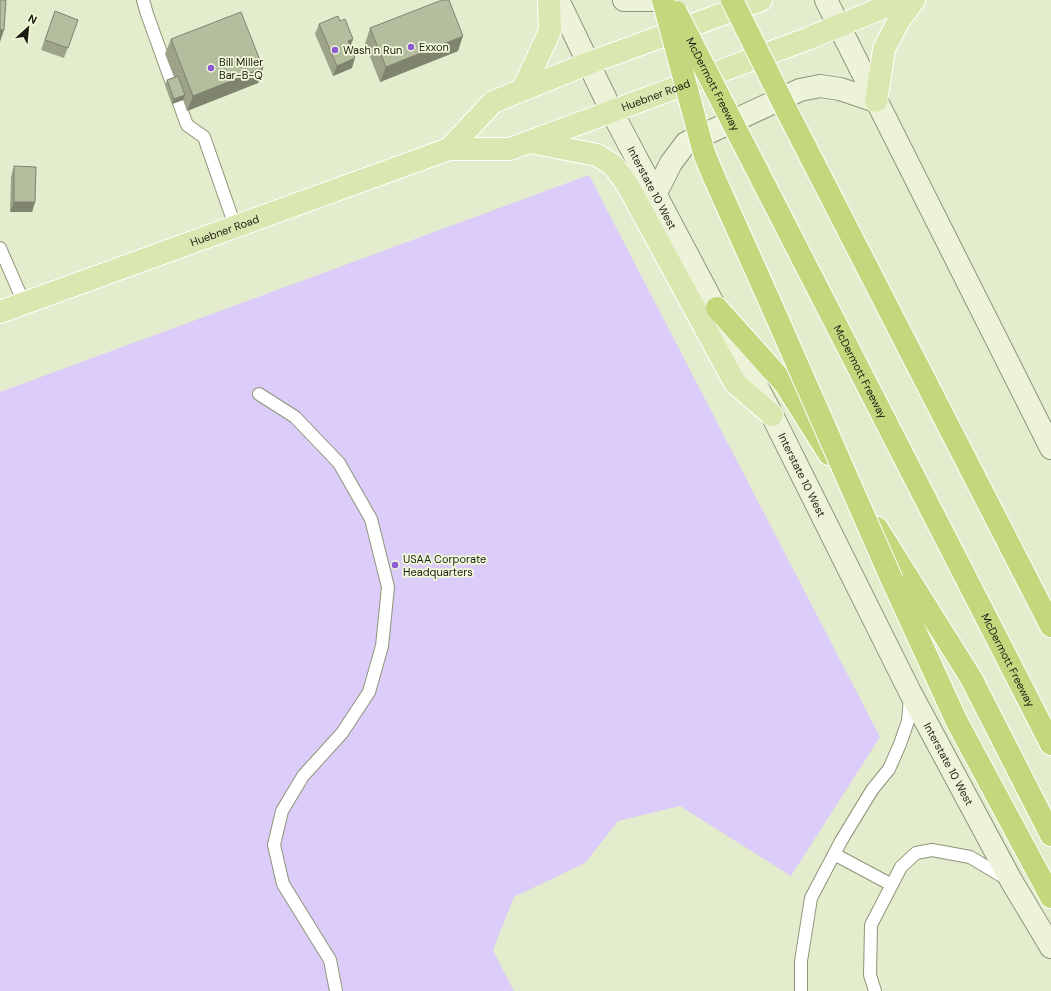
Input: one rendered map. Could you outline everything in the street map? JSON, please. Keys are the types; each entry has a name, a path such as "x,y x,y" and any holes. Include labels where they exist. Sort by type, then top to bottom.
{"highway":[{"path":"663,0 704,153 713,175 892,580 957,722 1051,897"},
{"name":"McDermott Freeway","path":"670,0 1051,744"},
{"path":"732,0 787,111 1051,626"},
{"path":"717,308 786,384 971,678 1051,835"}],"main road":[{"path":"523,89 550,31 549,0"},
{"name":"Interstate 10 West","path":"558,0 612,112 655,195 717,308 772,415 910,692 1012,882 1051,947"},
{"path":"624,0 651,0"},
{"name":"Huebner Road","path":"449,149 493,102 589,63 761,0"},
{"path":"826,0 1051,448"},
{"name":"Huebner Road","path":"0,312 449,149 510,149 612,112 901,0"},
{"path":"876,101 884,49 898,22 914,0"},
{"path":"655,195 671,163 686,143 800,90 820,86 840,89 876,101"},
{"path":"529,141 597,155 613,165 627,184 735,383 772,415"}],"lane":[{"path":"144,0 147,14 187,125 204,137 236,226"},
{"path":"0,248 24,303"},
{"path":"259,394 295,417 339,463 371,519 388,587 382,646 369,692 342,734 303,776 282,811 274,845 283,884 330,960 336,991"},
{"path":"801,991 801,961 811,898 834,854 872,790 889,769 908,721 910,692"},
{"path":"875,991 870,975 871,925 901,867 916,853 932,850 970,857 1012,882"},
{"path":"834,854 892,884"}],"shaded area":[{"name":"USAA Corporate Headquarters","path":"589,175 880,737 791,876 680,806 618,821 585,863 514,897 493,950 514,991 0,991 0,392"}],"building":[{"path":"0,0 6,0 4,30 0,30"},
{"name":"Exxon","path":"442,0 449,0 463,36 386,67 370,28"},
{"path":"55,11 78,20 68,48 45,40"},
{"name":"Bill Miller Bar-B-Q","path":"241,12 263,68 193,96 171,39"},
{"path":"338,16 340,21 345,19 353,39 348,41 355,58 337,66 319,24"},
{"path":"178,76 185,95 174,99 167,80"},
{"path":"14,166 36,167 35,202 14,202"}],"place":[{"name":"Exxon","path":"411,47"},
{"name":"Wash n Run","path":"335,50"},
{"name":"Bill Miller Bar-B-Q","path":"211,68"},
{"name":"USAA Corporate Headquarters","path":"395,565"}]}
